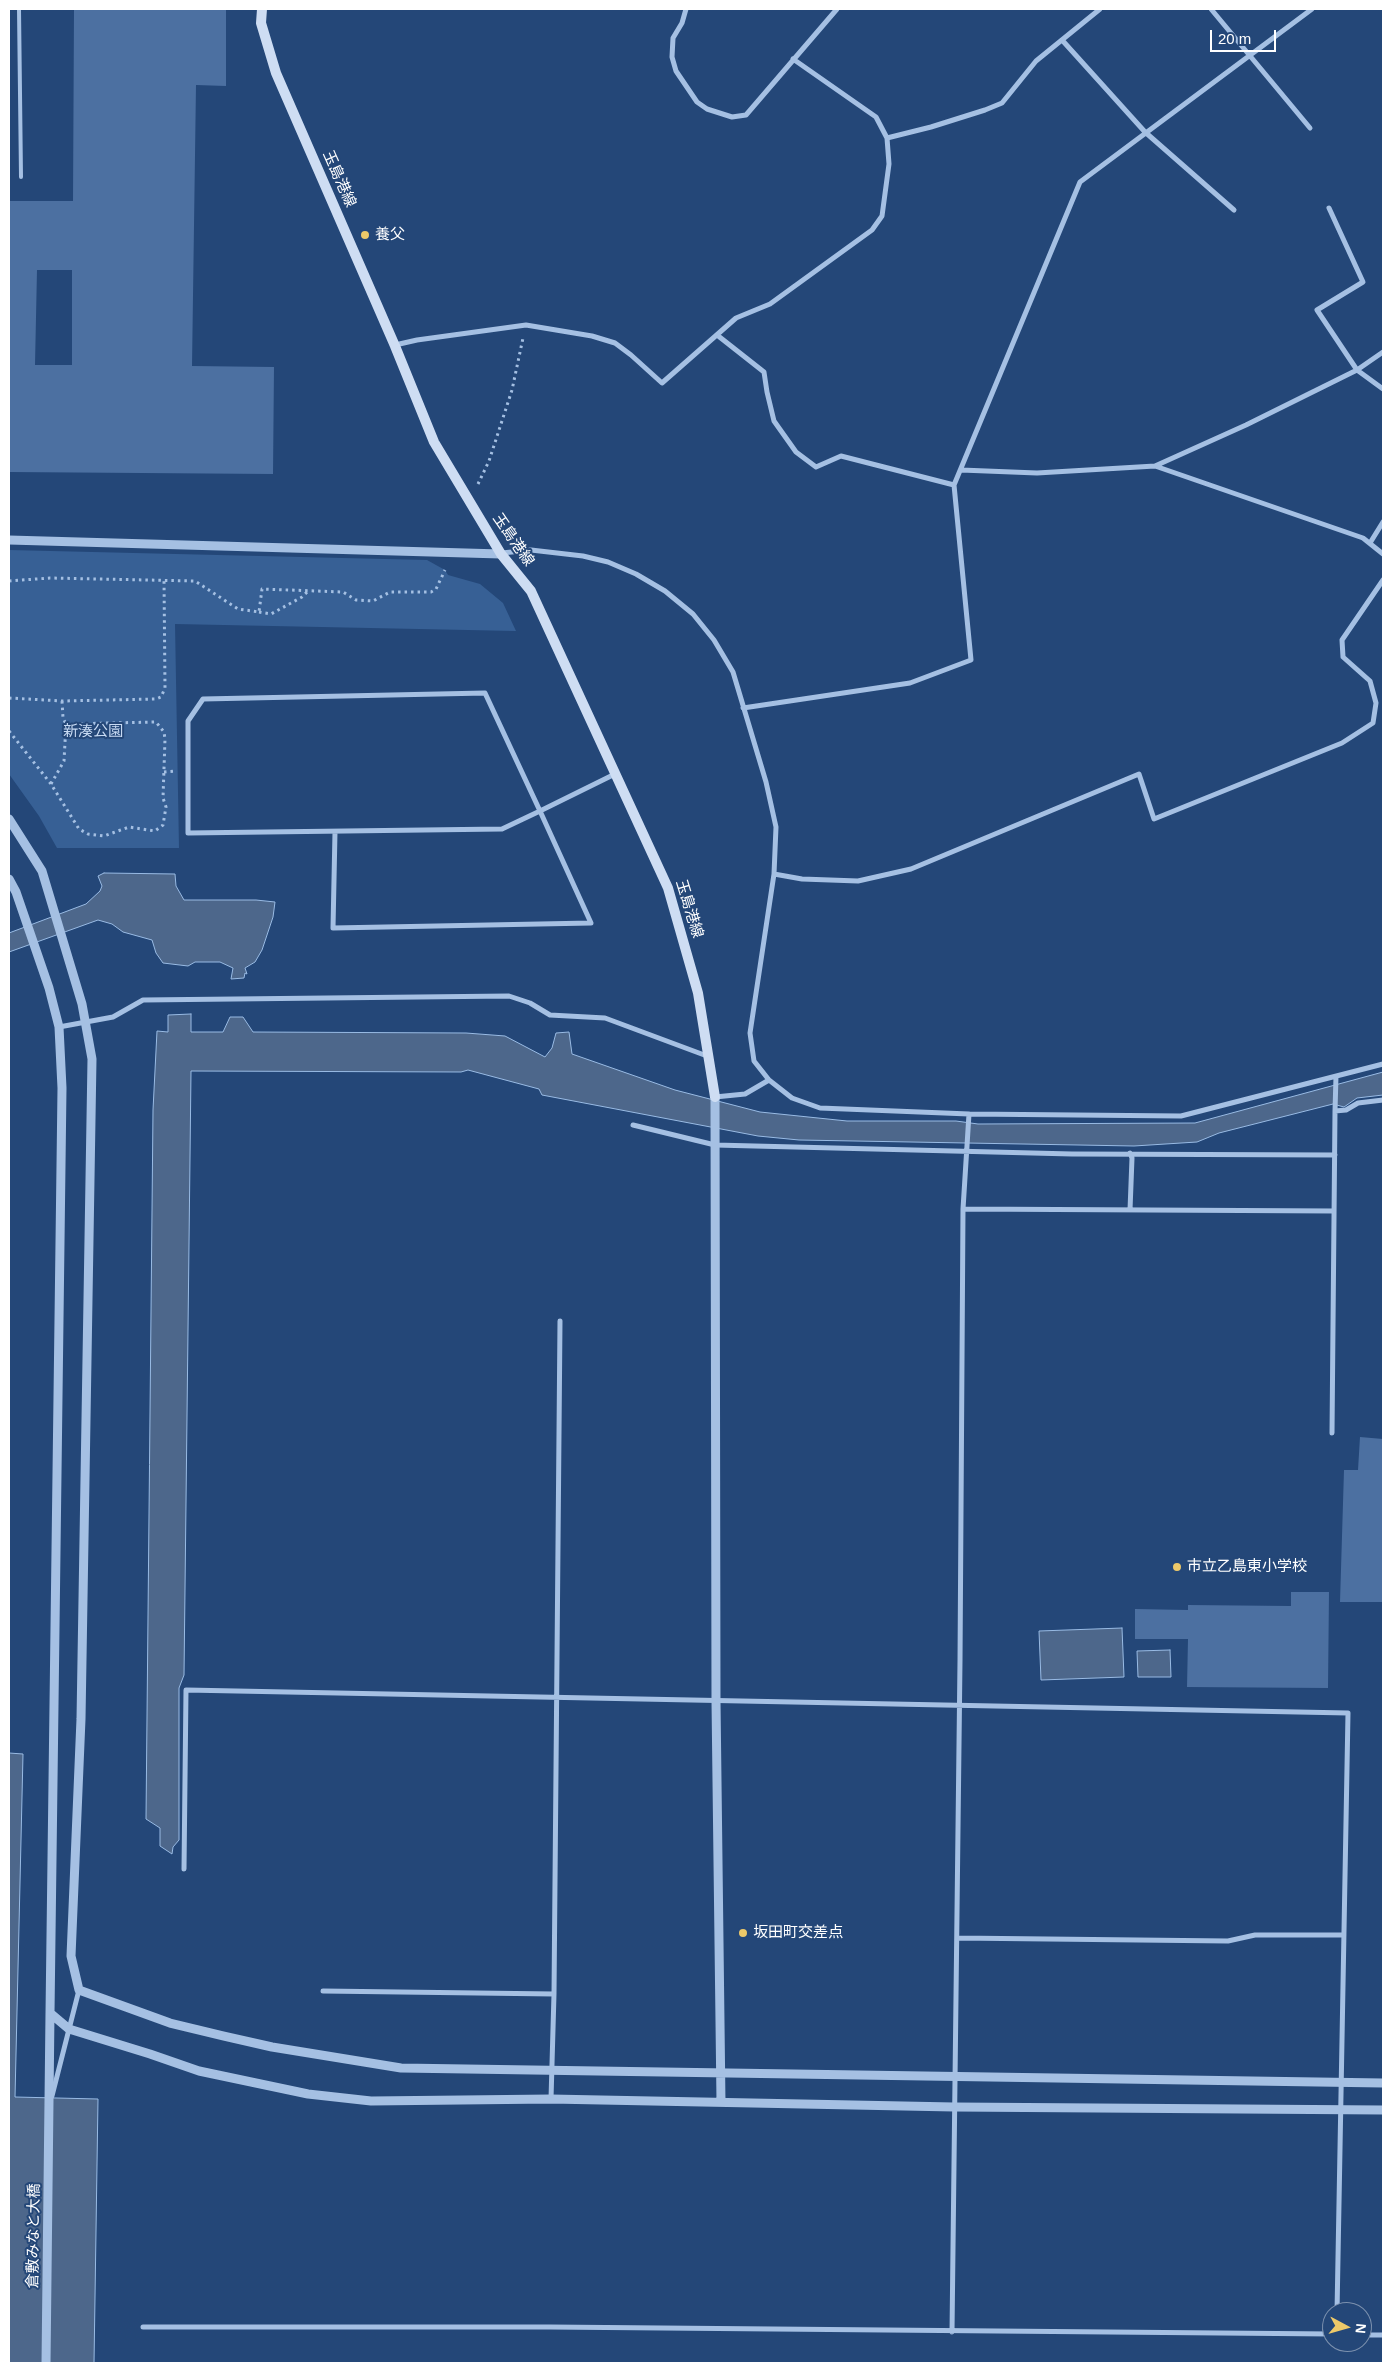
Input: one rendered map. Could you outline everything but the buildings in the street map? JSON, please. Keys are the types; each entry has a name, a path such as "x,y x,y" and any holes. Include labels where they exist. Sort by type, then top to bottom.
{"main road":[{"name":"玉島港線","path":"262,9 261,23 276,73 395,346 434,442 501,554 531,591 668,888 698,993 715,1097"}],"street":[{"path":"686,9 682,23 673,38 672,56 676,71 697,102 707,109 732,117 746,115 837,9"},
{"path":"887,138 931,128 1002,103 1036,61 1100,9"},
{"path":"1211,9 1310,128"},
{"path":"743,708 910,683 971,660 954,485 1080,182 1312,9"},
{"path":"1062,40 1145,132 1234,210"},
{"path":"395,346 417,340 526,325 592,336 615,343 662,383 736,318 770,304 872,230 882,216 889,164 887,138 876,117 793,59"},
{"path":"1329,208 1363,282 1317,310 1357,370 1383,390"},
{"path":"716,335 764,372 774,421 796,452 816,467 841,456 954,485"},
{"path":"961,470 1037,473 1155,466 1246,425 1357,370 1383,352"},
{"path":"1155,466 1363,538 1383,554"},
{"path":"1370,544 1383,522"},
{"path":"9,540 501,554 532,550 582,556 608,562 665,591 693,614 714,640 733,672 766,782 776,828 774,874 750,1033 754,1061 768,1080 792,1098 820,1108 969,1114 1181,1116 1383,1064"},
{"path":"774,874 802,879 858,881 911,869 1139,774 1154,819 1342,743 1373,723 1376,703 1370,681 1343,657 1342,640 1383,580"},
{"path":"335,832 333,928 591,923 540,811 485,693 202,699 188,721 188,833 502,829 540,811 616,774"},
{"path":"9,819 42,871 82,1004 92,1069 82,1710 71,1956 79,1990 49,2109"},
{"name":"倉敷みなと大橋","path":"9,879 19,901 49,988 59,1028 62,1088 46,2363"},
{"path":"59,1028 113,1016 143,1000 509,996 530,1003 550,1015 605,1018 707,1056"},
{"path":"1332,1433 1336,1076"},
{"path":"721,2102 716,1701 715,1097 745,1094 768,1080"},
{"path":"1335,1111 1346,1110 1358,1103 1383,1100"},
{"path":"952,2332 963,1209 969,1114"},
{"path":"633,1125 715,1145 1072,1154 1335,1155"},
{"path":"1130,1153 1132,1158 1130,1210"},
{"path":"963,1209 1334,1211"},
{"path":"551,2099 554,1994 560,1322"},
{"path":"184,1869 186,1690 1348,1713 1339,2109 1337,2302"},
{"path":"957,1938 1228,1941 1255,1935 1344,1935"},
{"path":"79,1990 170,2023 272,2047 401,2068 552,2072 1383,2083"},
{"path":"323,1991 554,1994"},
{"path":"50,2013 69,2029 150,2054 199,2072 308,2094 371,2101 551,2099 954,2107 1383,2110"},
{"path":"143,2327 550,2327 1322,2334"}],"lane":[{"path":"19,9 21,177"}],"path":[{"path":"469,503 490,461 507,408 526,325"},
{"path":"259,612 262,588 343,592 356,600 374,601 390,592 431,592 436,590 445,570"},
{"path":"9,581 50,578 195,581 203,584 238,609 271,614 302,597 310,590"},
{"path":"9,698 62,700 156,699 164,693 164,580"},
{"path":"51,784 64,761 66,724 63,718 62,700"},
{"path":"9,731 51,784 79,829 88,834 104,836 129,827 155,831 165,820 166,807 163,798 165,739 164,732 156,722 66,724"}],"green space":[{"name":"新湊公園","path":"9,550 427,560 445,570 448,575 480,584 503,603 516,631 175,624 179,848 57,848 39,816 9,774"}],"shaded area":[{"path":"104,873 175,874 176,886 184,900 256,900 275,902 273,917 262,950 255,962 245,968 247,974 245,973 244,978 231,979 233,968 220,962 195,962 188,966 163,963 156,953 152,940 123,932 112,924 98,920 9,952 9,933 86,904 100,891 102,886 98,876"},
{"path":"191,1014 191,1032 223,1032 230,1017 243,1017 253,1032 466,1033 505,1036 545,1057 552,1048 556,1033 569,1032 572,1054 675,1090 760,1112 847,1121 956,1121 978,1124 1195,1123 1383,1072 1383,1095 1357,1098 1344,1107 1333,1104 1219,1133 1197,1142 1134,1146 799,1140 758,1136 542,1095 539,1089 468,1070 461,1072 191,1071 184,1675 179,1688 179,1840 173,1847 172,1854 160,1846 160,1828 146,1819 153,1110 157,1031 168,1032 168,1015"},
{"path":"1122,1628 1124,1677 1041,1680 1039,1631"},
{"path":"1170,1650 1171,1677 1138,1677 1137,1651"},
{"path":"9,1753 23,1754 15,2097 98,2099 94,2363 9,2363"}],"place":[{"name":"養父","path":"365,235"},
{"name":"市立乙島東小学校","path":"1177,1567"},
{"name":"坂田町交差点","path":"743,1933"}]}
